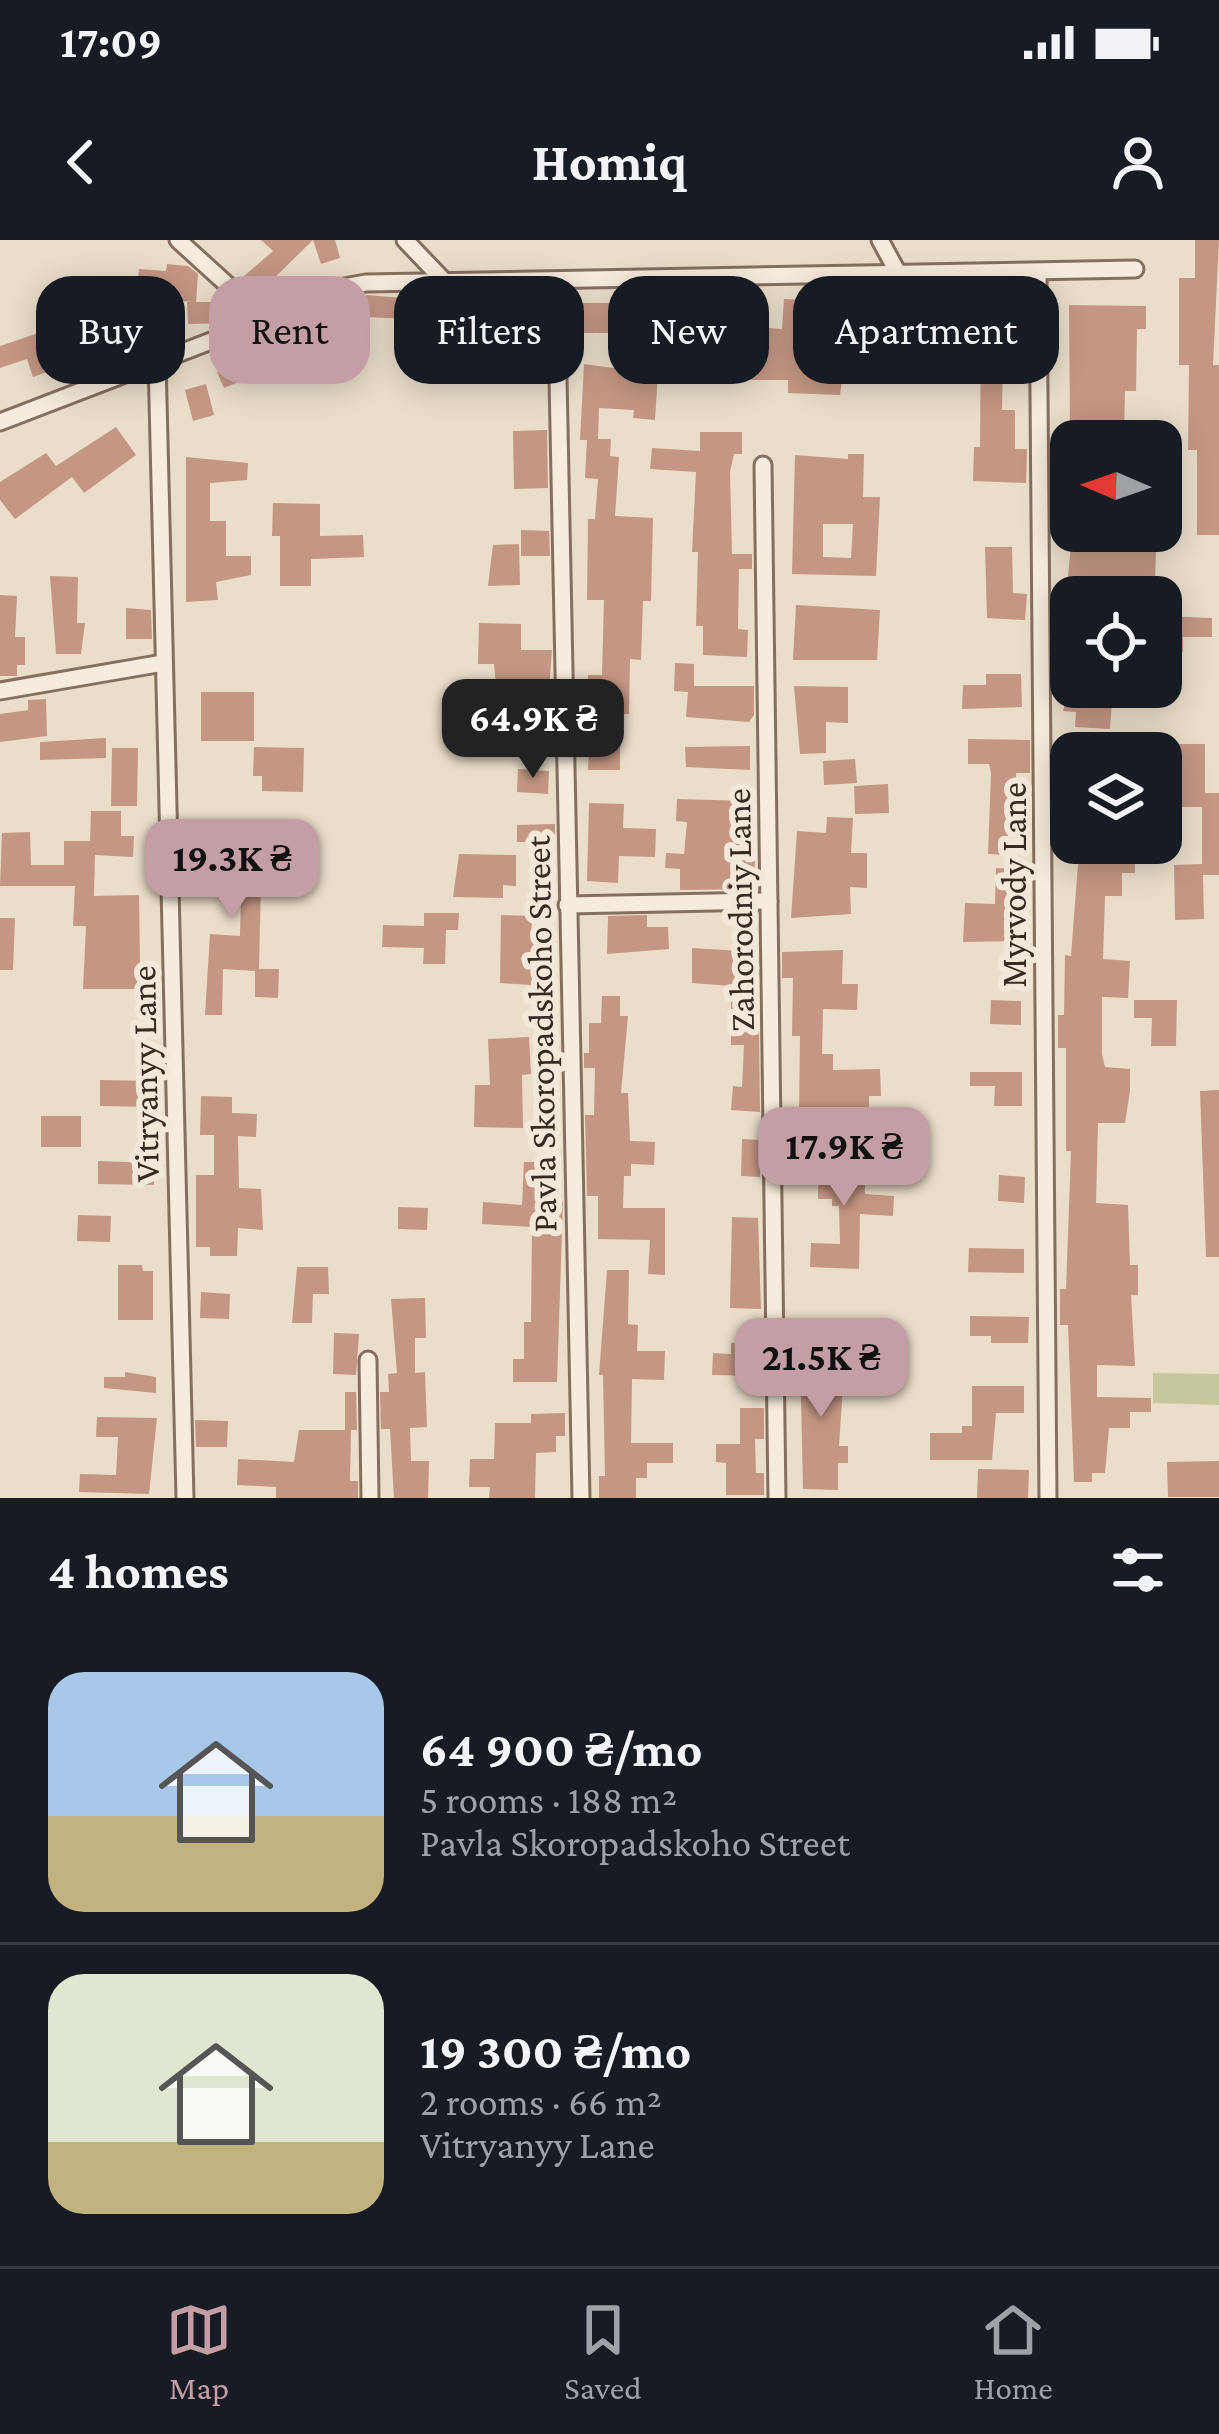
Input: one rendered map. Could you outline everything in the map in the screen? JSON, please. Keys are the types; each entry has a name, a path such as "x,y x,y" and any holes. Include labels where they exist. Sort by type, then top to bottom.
{"street":[{"path":"178,240 218,276"},
{"path":"405,240 439,276"},
{"path":"880,240 898,273"},
{"path":"584,280 1135,269"},
{"name":"Myrvody Lane","path":"1038,272 1048,1498"},
{"path":"0,422 98,384"},
{"name":"Vitryanyy Lane","path":"158,384 166,559 164,663 185,1498"},
{"name":"Pavla Skoropadskoho Street","path":"558,384 581,1498"},
{"name":"Zahorodniy Lane","path":"764,465 777,1498"},
{"path":"0,691 164,663"},
{"path":"567,905 769,901"},
{"path":"368,1360 370,1498"}],"green space":[{"path":"1153,1373 1219,1374 1219,1405 1153,1403"}],"building":[{"path":"261,240 313,240 276,276 244,276 273,251"},
{"path":"313,240 335,240 340,258 321,264"},
{"path":"1195,240 1219,240 1213,365 1219,365 1219,535 1197,535 1197,450 1188,450 1189,365 1179,365 1179,278 1195,278"},
{"path":"167,264 188,266 198,274 196,302 185,301 185,276 138,276 139,269 166,271"},
{"path":"370,295 394,297 394,318 370,317"},
{"path":"784,299 793,299 793,384 842,384 840,395 788,393 788,380 769,380 769,328 782,329"},
{"path":"187,302 209,302 209,323 188,324"},
{"path":"584,303 608,303 608,333 584,333"},
{"path":"1069,305 1146,306 1146,329 1137,329 1136,391 1125,391 1124,420 1070,420"},
{"path":"36,334 36,376 27,359 0,368 0,346"},
{"path":"584,364 608,367 608,384 657,384 655,420 633,418 634,410 599,408 598,439 611,439 610,456 619,457 615,516 653,518 651,601 643,601 641,660 630,659 629,714 587,713 588,675 602,675 604,600 587,600 588,519 595,519 598,479 585,478 587,440 580,440"},
{"path":"206,384 214,415 193,421 185,390"},
{"path":"980,384 1003,384 1002,410 1015,410 1015,449 1027,449 1026,483 973,481 974,447 980,447"},
{"path":"116,427 136,455 84,493 72,477 15,519 0,500 0,482 46,453 56,466"},
{"path":"547,430 548,488 514,489 513,431"},
{"path":"700,432 742,432 742,454 734,454 730,472 732,554 752,554 752,569 739,569 738,629 748,630 747,657 703,655 703,626 696,626 698,552 692,552 696,472 650,469 652,448 700,451"},
{"path":"848,454 864,454 863,497 880,497 876,576 792,574 795,455 848,459","holes":["823,524 853,524 851,558 823,557"]},
{"path":"186,457 248,463 247,480 210,483 210,521 226,521 226,556 251,556 251,575 216,582 218,600 186,602"},
{"path":"273,503 320,504 320,536 363,535 364,557 311,559 311,586 280,586 280,536 272,536"},
{"path":"521,530 549,531 550,556 521,556"},
{"path":"519,544 520,585 488,586 493,545"},
{"path":"985,547 1012,547 1013,593 1027,594 1025,620 987,618"},
{"path":"1070,552 1156,552 1155,576 1068,576"},
{"path":"50,576 78,577 77,623 85,623 81,654 56,654"},
{"path":"0,595 17,596 15,637 25,637 25,665 17,665 17,676 0,676"},
{"path":"796,605 880,610 877,660 793,660"},
{"path":"126,608 151,610 152,639 126,639"},
{"path":"1182,617 1212,618 1212,637 1183,637 1183,652"},
{"path":"479,623 521,624 521,650 552,650 548,702 532,702 532,734 500,734 494,664 478,664"},
{"path":"675,663 694,664 694,686 754,686 754,715 749,722 686,717 688,692 674,691"},
{"path":"986,674 1021,674 1022,707 962,709 963,685 986,685"},
{"path":"794,686 848,687 848,723 826,722 826,753 800,754"},
{"path":"201,692 254,692 254,741 201,741"},
{"path":"46,699 47,736 0,742 0,714 28,710 28,700"},
{"path":"1112,708 1110,729 1075,727 1076,712 1063,711"},
{"path":"106,738 106,758 40,760 40,742"},
{"path":"968,739 1030,740 1030,773 1016,773 1017,803 1030,803 1030,823 1008,824 1008,855 988,854 991,773 989,764 968,764"},
{"path":"1182,744 1205,744 1205,793 1219,793 1219,875 1203,875 1204,919 1175,920 1174,865 1202,864 1202,807 1182,807"},
{"path":"589,746 620,746 620,770 588,770"},
{"path":"750,746 750,770 686,767 685,747"},
{"path":"254,747 304,748 303,792 262,791 262,776 253,776"},
{"path":"112,748 138,748 137,806 111,806"},
{"path":"855,759 857,783 824,785 823,761"},
{"path":"518,769 549,771 548,794 517,792"},
{"path":"888,784 889,813 855,814 854,786"},
{"path":"677,799 748,801 747,848 756,848 753,889 680,890 680,869 665,868 666,853 684,854 687,822 676,821"},
{"path":"589,803 624,804 623,828 656,829 655,857 619,856 618,883 587,881"},
{"path":"91,811 121,811 121,836 134,836 133,857 95,855 94,896 139,895 140,963 146,963 146,989 83,989 86,926 73,926 75,886 0,886 2,833 30,832 31,865 64,865 64,841 90,841"},
{"path":"827,817 853,818 851,853 867,853 867,888 850,887 851,914 791,918 797,831 826,833"},
{"path":"199,820 230,820 230,845 220,845 219,877 261,878 259,969 279,969 278,998 255,997 255,971 223,969 222,1015 205,1015 210,934 240,936 241,893 199,893"},
{"path":"555,824 555,842 517,842 517,825"},
{"path":"459,854 516,855 516,886 503,885 503,898 453,897"},
{"path":"1078,864 1135,864 1135,873 1122,873 1122,896 1105,896 1103,959 1130,961 1128,998 1102,997 1102,1054 1105,1067 1130,1069 1130,1091 1125,1123 1098,1123 1096,1203 1128,1205 1130,1265 1138,1265 1138,1295 1131,1295 1135,1366 1097,1365 1097,1397 1151,1398 1151,1412 1130,1412 1130,1428 1109,1428 1105,1473 1092,1473 1092,1482 1074,1482 1068,1325 1060,1325 1060,1289 1066,1289 1071,1151 1066,1151 1066,1048 1058,1048 1058,1015 1064,1015 1065,955 1071,956"},
{"path":"996,868 1015,869 1014,899 1024,899 1023,941 963,942 965,903 995,904"},
{"path":"424,913 459,913 458,930 446,930 445,964 423,964 424,948 382,947 383,925 424,926"},
{"path":"501,915 532,916 531,940 557,941 554,1017 532,1017 532,985 500,983"},
{"path":"647,915 647,927 668,927 669,949 607,954 608,916"},
{"path":"0,918 15,918 13,970 0,970"},
{"path":"692,948 758,952 760,1112 731,1110 733,1086 742,1087 744,1045 731,1045 731,986 692,983"},
{"path":"843,950 842,984 858,984 857,1010 823,1009 822,1054 833,1054 833,1070 880,1069 881,1096 869,1096 869,1125 838,1125 838,1117 799,1114 800,1036 792,1036 793,978 782,978 782,952"},
{"path":"602,996 620,996 620,1016 628,1016 621,1093 628,1093 630,1141 655,1142 654,1165 631,1164 631,1176 624,1176 623,1208 665,1208 665,1275 648,1274 650,1240 598,1239 598,1196 587,1196 585,1115 594,1115 595,1068 584,1068 584,1053 589,1053 589,1023 601,1023"},
{"path":"991,1000 1021,1001 1021,1025 990,1024"},
{"path":"1134,1000 1177,1000 1176,1046 1151,1046 1152,1018 1134,1018"},
{"path":"529,1037 531,1074 522,1075 523,1128 474,1127 475,1085 490,1085 488,1039"},
{"path":"970,1072 1022,1072 1022,1106 994,1106 995,1086 970,1086"},
{"path":"100,1080 153,1081 153,1107 100,1106"},
{"path":"1219,1090 1219,1257 1206,1257 1200,1091"},
{"path":"201,1096 232,1097 232,1113 257,1114 256,1137 238,1136 239,1188 261,1189 263,1230 238,1228 237,1256 210,1256 210,1247 196,1247 196,1175 214,1175 214,1135 200,1135"},
{"path":"41,1116 81,1116 81,1147 41,1147"},
{"path":"742,1139 760,1140 760,1177 741,1176"},
{"path":"819,1140 842,1141 842,1180 865,1181 865,1194 894,1196 893,1216 860,1214 859,1269 810,1267 811,1243 840,1244 839,1206 832,1206 832,1199 818,1199"},
{"path":"98,1161 154,1163 154,1185 98,1184"},
{"path":"524,1162 543,1162 543,1175 556,1176 555,1200 563,1201 557,1382 513,1382 513,1359 524,1359 524,1322 531,1322 532,1227 482,1224 483,1202 522,1205"},
{"path":"999,1175 1025,1177 1024,1203 998,1201"},
{"path":"398,1207 428,1208 427,1230 398,1229"},
{"path":"78,1215 111,1216 110,1242 77,1241"},
{"path":"732,1217 758,1218 761,1309 730,1308"},
{"path":"969,1248 1024,1249 1024,1273 968,1272"},
{"path":"118,1265 142,1265 143,1271 153,1271 153,1320 118,1320"},
{"path":"297,1267 328,1267 329,1294 313,1294 312,1323 292,1323"},
{"path":"607,1270 629,1270 628,1324 638,1325 637,1351 665,1351 664,1380 632,1379 631,1443 673,1443 673,1463 647,1463 647,1478 636,1478 636,1498 599,1498 599,1476 605,1476 603,1375 599,1375"},
{"path":"201,1292 230,1294 229,1319 200,1318"},
{"path":"425,1298 426,1338 415,1338 415,1373 425,1372 427,1427 410,1428 411,1461 429,1461 428,1498 394,1498 390,1429 381,1429 380,1392 389,1392 388,1374 397,1373 391,1299"},
{"path":"970,1316 1029,1317 1028,1343 991,1343 991,1336 970,1336"},
{"path":"334,1333 359,1334 356,1375 333,1374"},
{"path":"731,1343 763,1344 763,1376 712,1375 713,1353 731,1354"},
{"path":"800,1350 835,1351 835,1370 844,1370 839,1446 848,1446 848,1463 838,1463 838,1490 803,1489"},
{"path":"125,1372 156,1377 156,1393 104,1388 104,1377 125,1377"},
{"path":"972,1386 1024,1386 1024,1413 996,1413 992,1460 930,1460 930,1433 962,1433 962,1426 972,1426"},
{"path":"345,1392 356,1392 350,1481 358,1481 358,1498 276,1498 276,1487 237,1485 238,1459 294,1462 299,1430 345,1430"},
{"path":"740,1408 764,1408 764,1439 755,1439 756,1473 764,1473 764,1495 726,1495 726,1463 716,1462 716,1444 740,1444"},
{"path":"565,1413 565,1436 556,1436 556,1452 536,1453 535,1498 489,1498 490,1487 469,1487 470,1459 494,1459 495,1423 531,1423 531,1414"},
{"path":"97,1417 157,1418 149,1494 79,1492 80,1474 116,1475 118,1437 96,1437"},
{"path":"195,1420 228,1421 227,1447 196,1447"},
{"path":"1219,1461 1219,1497 1168,1497 1167,1462"},
{"path":"978,1469 1029,1470 1028,1498 977,1498"}]}
